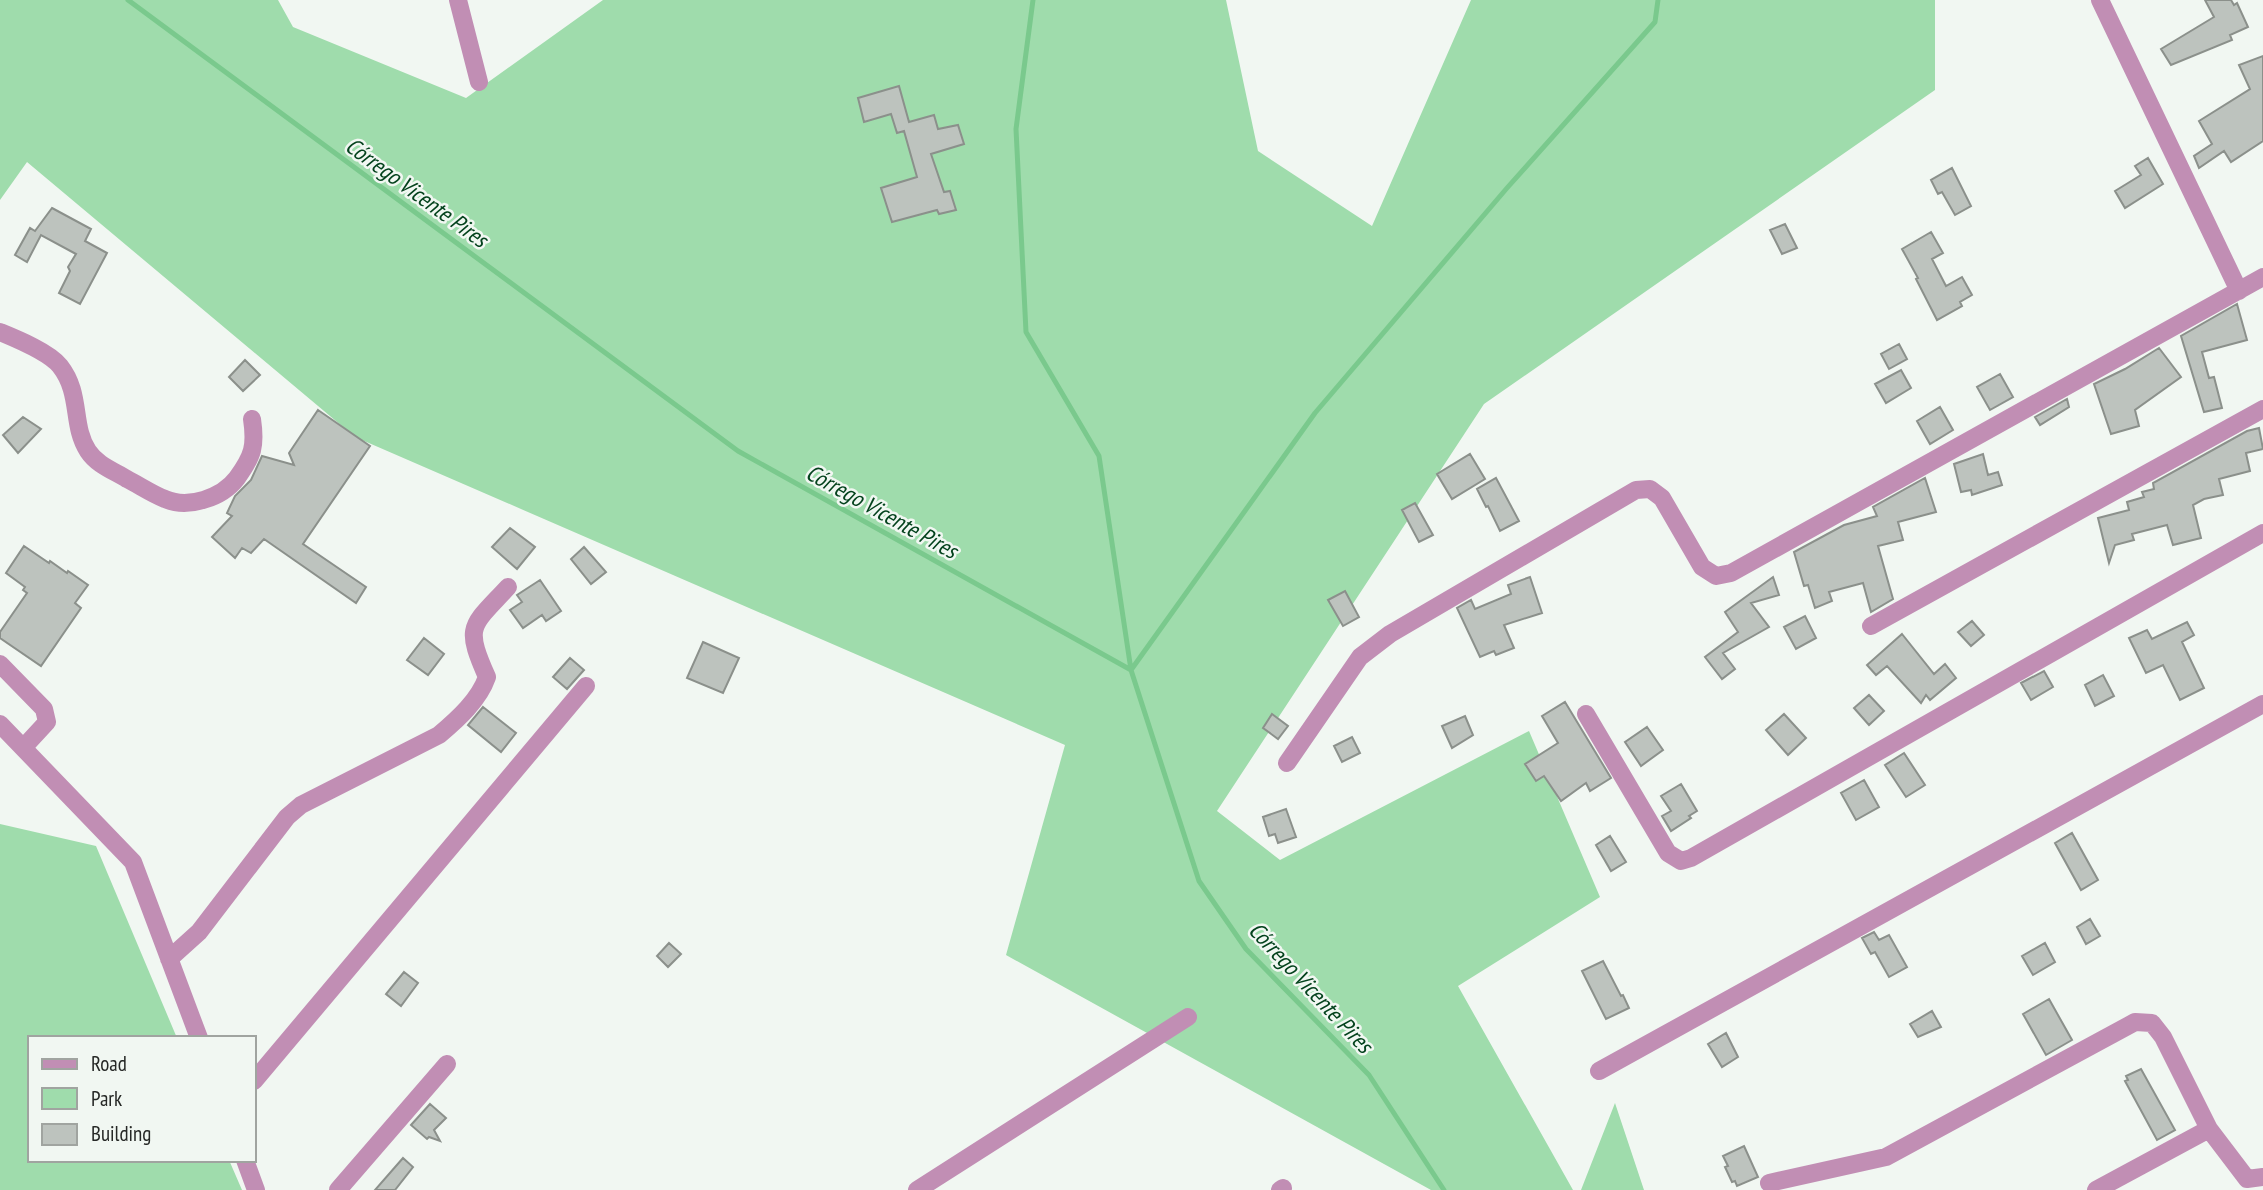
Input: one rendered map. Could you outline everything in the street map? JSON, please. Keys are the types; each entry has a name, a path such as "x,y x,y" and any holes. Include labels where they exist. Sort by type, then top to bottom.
{"street":[{"path":"458,0 479,82"},
{"path":"2100,0 2239,291"},
{"path":"1287,763 1360,657 1390,634 1636,490 1650,489 1662,498 1702,566 1716,576 1731,573 2263,277"},
{"path":"0,332 58,364 73,387 80,429 88,451 100,463 165,500 184,504 209,498 230,487 248,464 256,442 252,419"},
{"path":"1871,626 2263,409"},
{"path":"1586,714 1668,853 1681,860 1691,858 2263,533"},
{"path":"169,959 199,932 286,817 301,805 439,734 458,719 483,687 487,677 474,648 472,631 479,618 508,587"},
{"path":"0,664 44,709 47,723 23,748"},
{"path":"256,1079 586,686"},
{"path":"1599,1071 2263,704"},
{"path":"0,724 133,862 198,1036"},
{"path":"917,1190 1188,1017"},
{"path":"1769,1183 1886,1157 2135,1022 2152,1023 2163,1037 2209,1129 2247,1179 2263,1177"},
{"path":"338,1190 447,1064"},
{"path":"2096,1190 2209,1129"},
{"path":"246,1162 256,1190"}],"green space":[{"path":"0,0 278,0 293,27 466,98 603,0 1226,0 1258,151 1372,226 1471,0 1935,0 1935,90 1484,404 1217,811 1280,860 1529,731 1600,897 1458,986 1573,1190 1431,1190 1006,955 1065,745 355,437 27,162 0,200"},
{"path":"0,824 96,846 176,1036 28,1036 28,1162 230,1162 242,1190 0,1190"},
{"path":"1615,1103 1644,1190 1581,1190"}],"building":[{"path":"2205,0 2231,0 2234,5 2237,3 2248,27 2230,35 2232,40 2171,65 2161,49 2214,17"},
{"path":"2263,56 2263,141 2231,162 2224,151 2199,168 2194,156 2212,144 2199,121 2250,89 2239,65"},
{"path":"899,86 909,122 934,115 938,129 958,125 964,144 931,154 944,192 950,191 956,210 939,214 937,210 892,222 881,188 917,177 904,131 897,133 891,114 864,122 858,98"},
{"path":"2148,158 2163,184 2125,208 2115,191 2141,175 2135,166"},
{"path":"1952,168 1971,206 1955,215 1942,192 1938,194 1931,180"},
{"path":"52,208 91,229 85,241 107,253 80,304 59,293 70,271 68,267 76,254 41,235 27,262 15,255 30,228 35,231"},
{"path":"1785,224 1797,248 1782,254 1770,230"},
{"path":"1931,232 1943,253 1932,259 1946,286 1962,277 1972,295 1960,302 1962,306 1937,320 1902,249"},
{"path":"2237,304 2247,340 2202,352 2209,378 2214,377 2222,408 2204,412 2181,336"},
{"path":"1899,344 1907,359 1889,369 1881,354"},
{"path":"2159,348 2181,377 2135,410 2139,426 2111,434 2094,384"},
{"path":"245,360 260,375 243,391 229,377"},
{"path":"1901,370 1911,388 1886,403 1875,384"},
{"path":"2000,374 2013,397 1990,410 1977,387"},
{"path":"2067,399 2069,407 2040,425 2035,417"},
{"path":"1940,407 1953,430 1930,444 1917,421"},
{"path":"318,410 370,446 303,544 366,587 356,603 264,539 251,553 242,548 235,558 212,537 232,516 227,513 235,496 251,480 262,456 294,465 289,453"},
{"path":"23,417 41,429 18,453 3,435"},
{"path":"2259,428 2263,449 2246,453 2250,471 2219,479 2223,495 2204,499 2193,505 2201,538 2173,545 2167,525 2132,534 2134,540 2115,545 2109,563 2098,518 2129,510 2127,502 2144,497 2142,492 2154,489 2153,483 2247,431"},
{"path":"1470,454 1485,479 1452,499 1437,474"},
{"path":"1983,454 1988,475 1998,472 2002,485 1972,495 1971,490 1961,492 1954,464"},
{"path":"1496,478 1519,521 1500,531 1477,489"},
{"path":"1925,478 1936,512 1898,522 1903,540 1878,546 1893,599 1871,612 1863,583 1829,592 1832,601 1815,608 1808,585 1804,586 1794,552 1844,525 1877,516 1873,507"},
{"path":"1415,503 1433,535 1419,542 1402,510"},
{"path":"510,528 535,547 517,569 492,547"},
{"path":"24,546 88,585 75,603 81,608 41,666 0,638 0,632 27,593 23,590 25,587 6,573"},
{"path":"584,547 606,572 591,584 571,559"},
{"path":"1530,577 1542,613 1504,625 1514,648 1496,655 1494,651 1480,657 1457,608 1471,600 1475,609 1511,594 1508,585"},
{"path":"1773,577 1779,595 1751,603 1769,627 1723,653 1735,669 1722,679 1705,657 1738,632 1725,612"},
{"path":"540,580 561,611 546,621 542,615 523,628 510,610 522,602 517,595"},
{"path":"1345,591 1359,617 1343,626 1328,600"},
{"path":"1805,616 1816,638 1796,649 1784,627"},
{"path":"1972,621 1984,635 1971,646 1958,632"},
{"path":"2187,622 2194,635 2182,642 2204,688 2180,700 2163,665 2146,673 2129,638 2147,630 2152,639"},
{"path":"1902,634 1934,674 1945,664 1956,678 1930,700 1926,695 1921,703 1887,666 1876,675 1867,665"},
{"path":"424,638 444,654 428,675 407,660"},
{"path":"703,642 739,658 723,693 687,678"},
{"path":"570,658 584,670 567,689 553,677"},
{"path":"2044,671 2053,687 2031,700 2021,683"},
{"path":"2103,675 2114,696 2095,706 2085,685"},
{"path":"1869,695 1884,711 1869,725 1854,708"},
{"path":"1565,702 1611,778 1590,791 1586,783 1561,801 1544,776 1536,781 1525,764 1558,743 1542,716"},
{"path":"483,707 516,733 501,752 468,725"},
{"path":"1272,714 1288,726 1278,739 1263,728"},
{"path":"1784,714 1806,738 1788,755 1766,730"},
{"path":"1465,716 1473,735 1452,748 1442,726"},
{"path":"1647,727 1663,750 1641,766 1625,742"},
{"path":"1352,737 1360,753 1342,762 1334,746"},
{"path":"1904,753 1925,785 1906,797 1885,765"},
{"path":"1864,780 1879,807 1856,820 1841,793"},
{"path":"1681,784 1697,811 1671,831 1662,816 1671,811 1661,796"},
{"path":"1286,809 1296,837 1278,843 1275,834 1269,836 1263,817"},
{"path":"2072,833 2098,880 2081,890 2055,843"},
{"path":"1610,836 1626,862 1611,871 1596,845"},
{"path":"2090,919 2100,936 2086,944 2077,927"},
{"path":"1874,932 1879,940 1889,935 1907,967 1889,977 1875,952 1871,954 1862,938"},
{"path":"669,943 681,954 668,967 657,956"},
{"path":"2045,943 2055,962 2033,975 2022,956"},
{"path":"1603,961 1629,1008 1606,1019 1582,971"},
{"path":"404,972 418,983 401,1006 386,994"},
{"path":"2049,999 2072,1040 2046,1055 2023,1014"},
{"path":"1932,1011 1941,1027 1918,1037 1910,1024"},
{"path":"1726,1033 1738,1057 1722,1067 1708,1044"},
{"path":"2141,1069 2175,1130 2157,1140 2125,1081 2128,1080 2126,1076"},
{"path":"430,1104 446,1118 434,1130 440,1141 429,1137 427,1139 411,1125"},
{"path":"1744,1146 1758,1177 1737,1186 1725,1167 1728,1166 1723,1156"},
{"path":"403,1158 413,1167 395,1190 375,1190"}],"waterway":[{"name":"Córrego Vicente Pires","path":"128,0 738,451 1131,670 1199,881 1246,949 1369,1075 1444,1190"},
{"path":"1033,0 1016,129 1026,332 1099,456 1131,670"},
{"path":"1131,670 1315,413 1507,188 1655,22 1658,0"}]}
